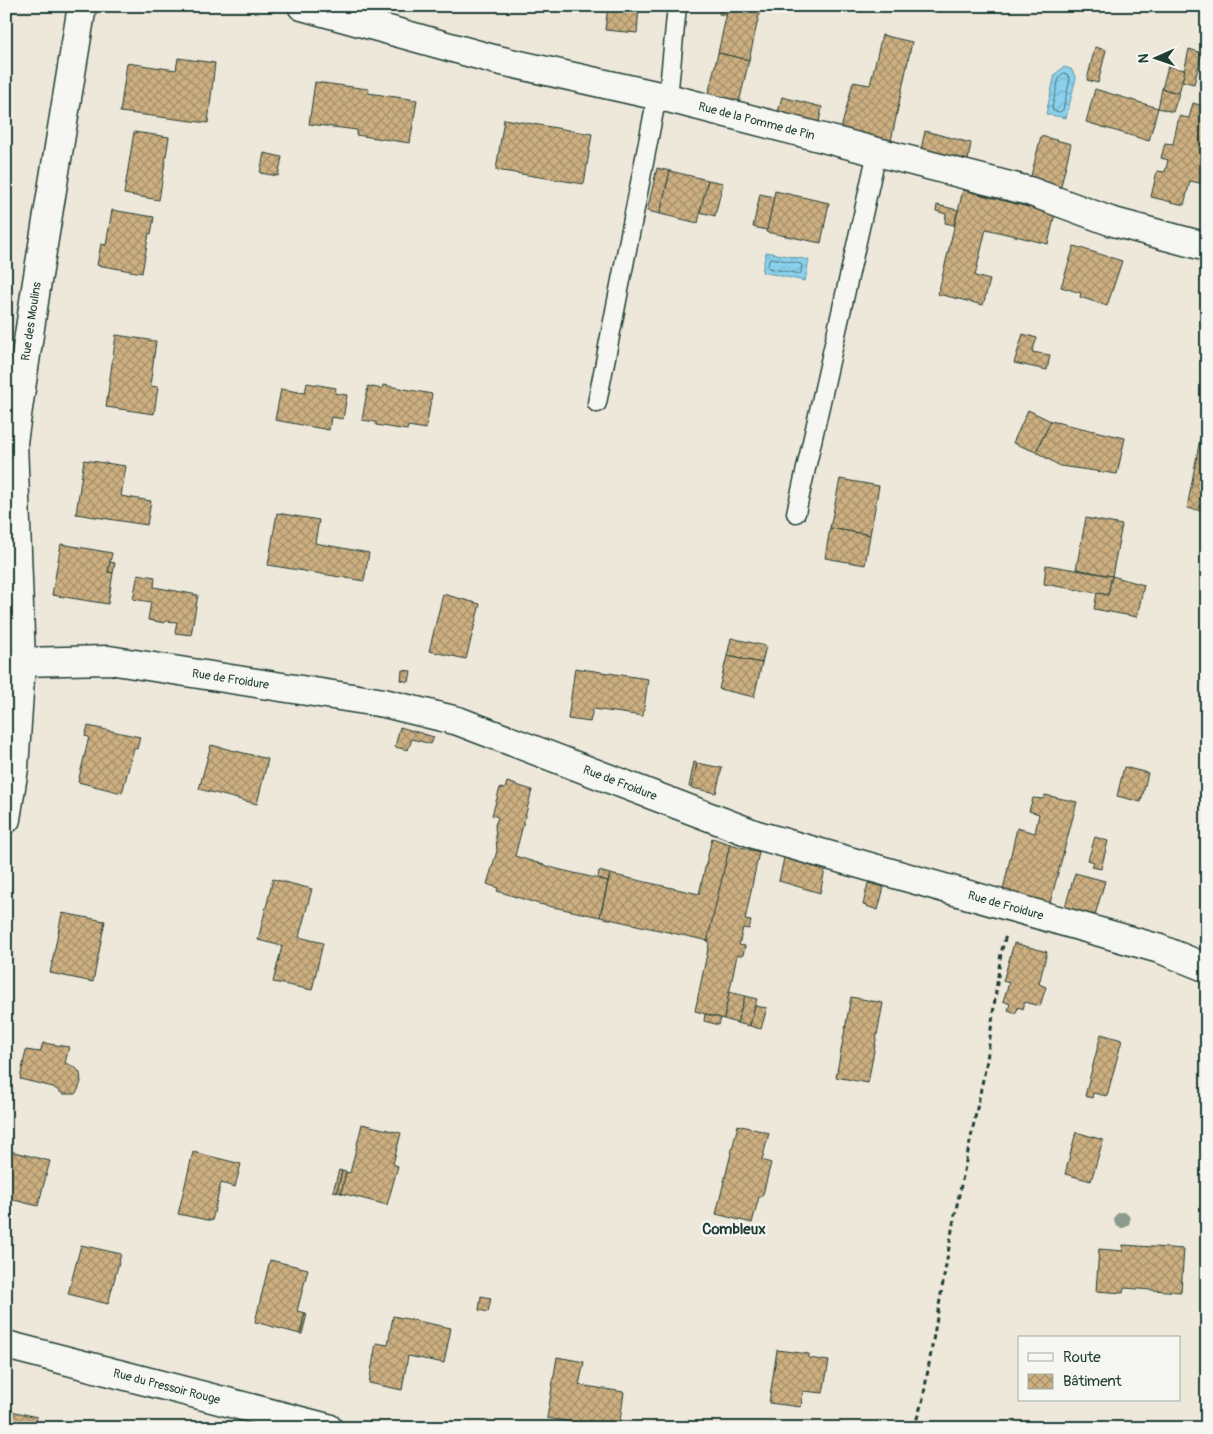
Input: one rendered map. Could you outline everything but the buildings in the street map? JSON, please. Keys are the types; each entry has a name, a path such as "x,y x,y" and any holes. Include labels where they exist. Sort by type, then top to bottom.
{"street":[{"name":"Rue des Moulins","path":"6,819 14,768 21,662 13,442 82,6"},
{"name":"Rue de la Pomme de Pin","path":"302,6 493,59 662,97 1029,191 1110,221 1207,248"},
{"name":"Rue de Froidure","path":"21,662 109,660 384,704 458,721 756,835 1160,949 1207,968"},
{"name":"Rue du Pressoir Rouge","path":"6,1345 328,1428"}],"lane":[{"path":"597,403 662,97 677,6"},
{"path":"796,513 877,152"}],"path":[{"path":"914,1428 923,1399 952,1224 986,1060 1001,953 1013,908"}],"water":[{"path":"1064,67 1071,69 1076,78 1066,118 1046,114 1055,74"},
{"path":"766,252 809,260 805,281 762,272"}],"district":[{"name":"Combleux","path":"734,1229"}]}
